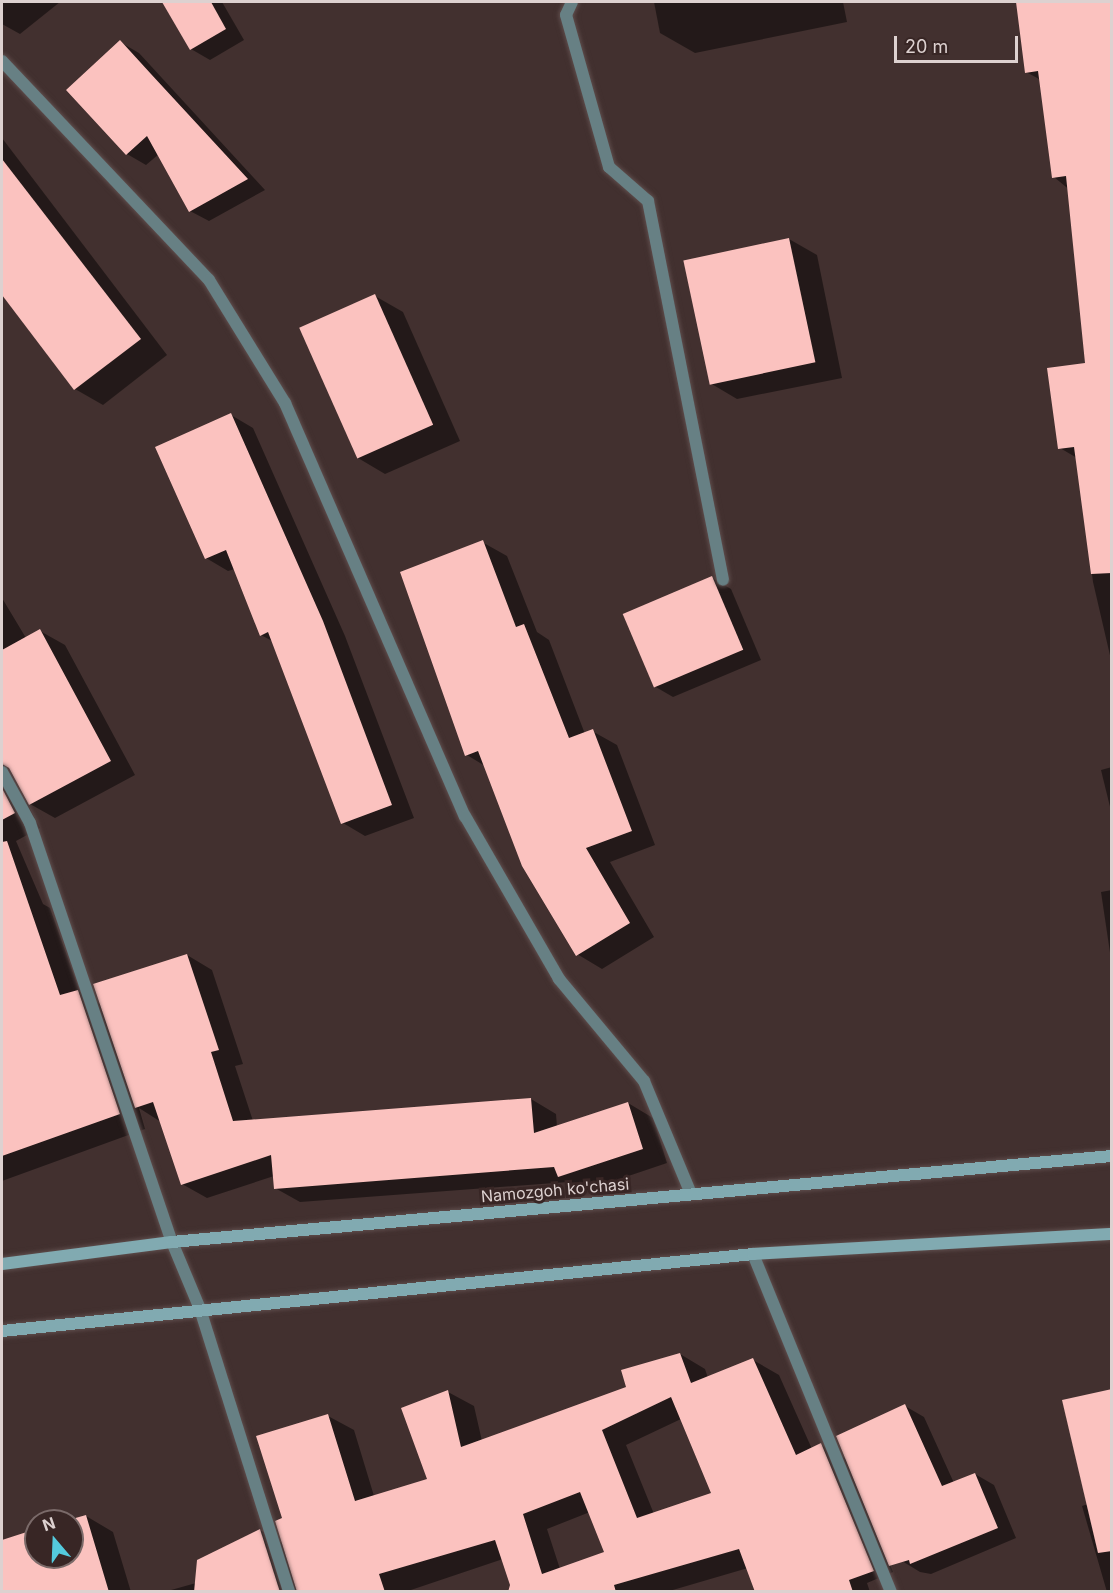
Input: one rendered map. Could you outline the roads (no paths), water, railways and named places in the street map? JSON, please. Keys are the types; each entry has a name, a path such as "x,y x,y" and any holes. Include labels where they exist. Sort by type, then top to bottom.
{"main road":[{"name":"Namozgoh ko'chasi","path":"2,1264 172,1242 1112,1156"},
{"path":"2,1331 753,1254 1112,1234"}],"street":[{"path":"572,2 566,15 609,166 648,201 723,580"},
{"path":"2,60 208,280 285,404 465,816 559,979 644,1081 691,1194"},
{"path":"2,772 30,823 172,1242 200,1309 290,1592"},
{"path":"753,1254 891,1592"}]}
